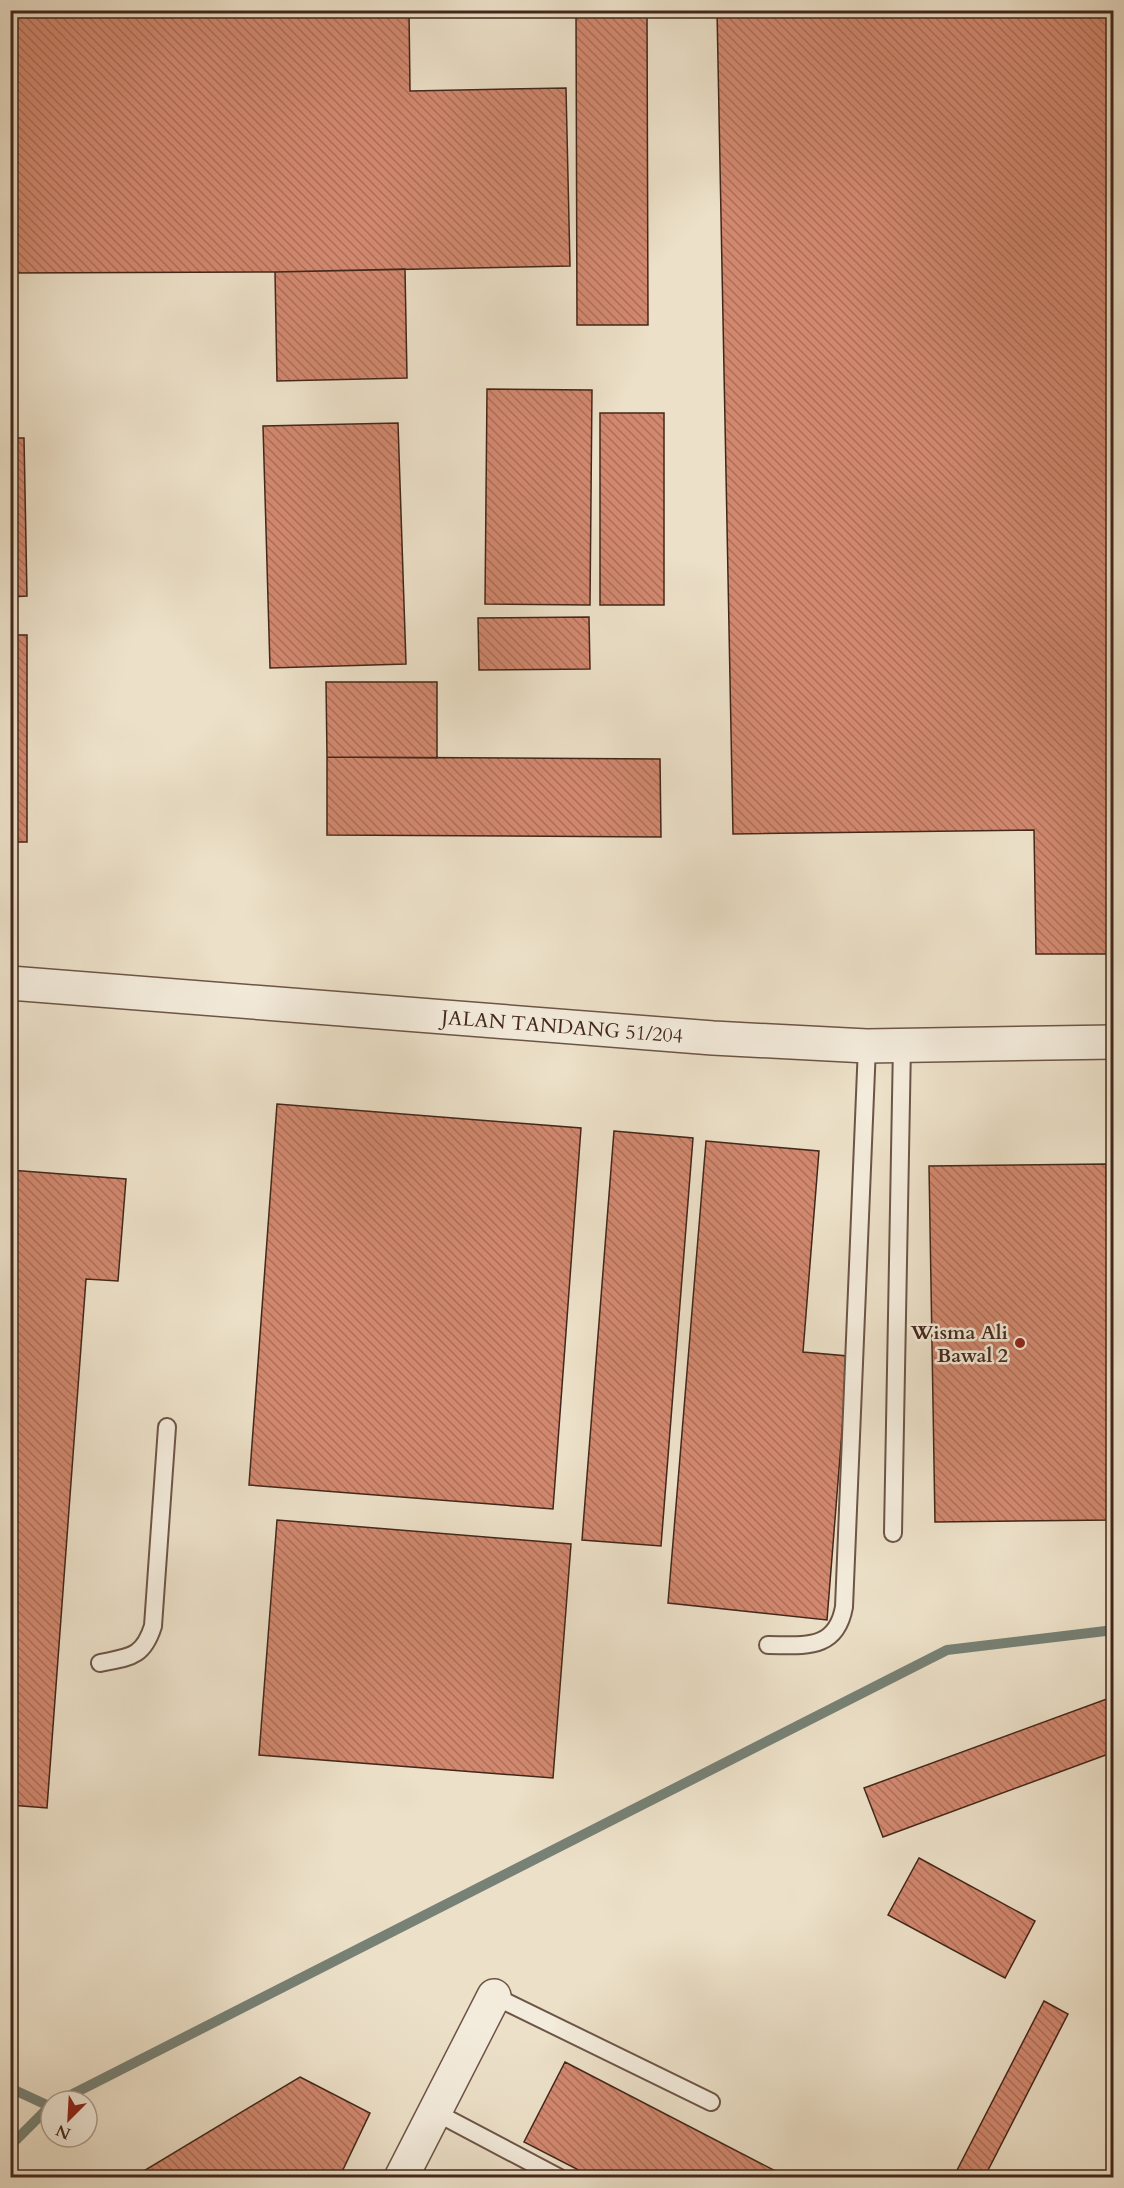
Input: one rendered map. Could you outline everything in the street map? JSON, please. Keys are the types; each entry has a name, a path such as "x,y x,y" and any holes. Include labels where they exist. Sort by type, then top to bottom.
{"street":[{"name":"JALAN TANDANG 51/204","path":"10,983 713,1038 867,1046 1113,1042"},
{"path":"401,2178 494,1996"}],"lane":[{"path":"893,1533 902,1045"},
{"path":"768,1645 806,1645 820,1642 833,1634 841,1622 844,1607 867,1046"},
{"path":"100,1663 127,1659 139,1652 148,1640 153,1626 167,1427"},
{"path":"494,1996 711,2102"},
{"path":"435,2112 560,2178"}],"building":[{"path":"10,10 409,10 410,91 566,88 570,266 275,272 10,273"},
{"path":"576,10 647,10 648,325 577,325"},
{"path":"717,10 1114,10 1114,954 1036,954 1034,830 733,834"},
{"path":"405,269 407,378 277,381 275,272"},
{"path":"487,389 592,390 590,605 485,604"},
{"path":"600,413 664,413 664,605 600,605"},
{"path":"398,423 406,664 270,668 263,426"},
{"path":"10,438 24,438 27,596 10,597"},
{"path":"589,617 590,669 479,670 478,618"},
{"path":"10,635 27,635 27,842 10,842"},
{"path":"326,682 437,682 437,758 327,757"},
{"path":"327,757 660,759 661,837 327,835"},
{"path":"277,1104 581,1128 553,1509 249,1485"},
{"path":"614,1131 693,1138 661,1546 582,1540"},
{"path":"706,1141 819,1151 803,1352 848,1356 827,1620 668,1603"},
{"name":"Wisma Ali Bawal 2","path":"1106,1164 1111,1520 935,1522 929,1166"},
{"path":"10,1170 126,1179 118,1281 86,1279 47,1808 10,1805"},
{"path":"277,1520 571,1544 553,1778 259,1755"},
{"path":"1112,1697 1114,1752 883,1837 864,1788"},
{"path":"919,1858 1035,1921 1005,1978 888,1915"},
{"path":"1044,2001 1068,2014 984,2178 953,2178"},
{"path":"565,2062 789,2178 594,2178 524,2142"},
{"path":"300,2077 370,2113 339,2178 132,2178"}],"waterway":[{"path":"83,2089 947,1650 1114,1630"},
{"path":"10,2088 39,2101"},
{"path":"10,2146 39,2117"}],"place":[{"name":"Wisma Ali Bawal 2","path":"1020,1343"}]}
